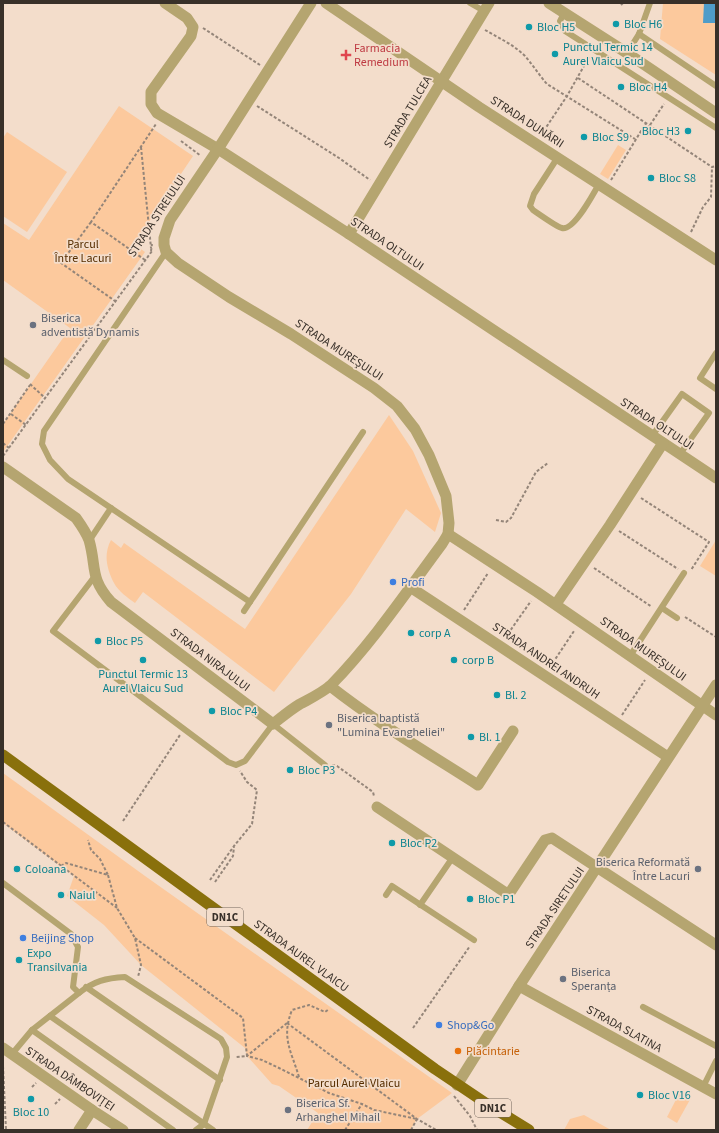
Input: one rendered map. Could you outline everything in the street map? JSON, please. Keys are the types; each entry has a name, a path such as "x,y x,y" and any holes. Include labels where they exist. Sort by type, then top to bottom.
{"main road":[{"name":"STRADA AUREL VLAICU","path":"3,755 454,1089 516,1127 529,1130"}],"street":[{"path":"165,3 187,18"},
{"name":"STRADA STREIULUI","path":"166,252 164,238 170,220 182,200 218,149 310,3"},
{"name":"STRADA DUNĂRII","path":"326,3 441,82 716,260"},
{"path":"549,3 628,53 716,113"},
{"name":"STRADA TULCEA","path":"348,234 486,7"},
{"name":"STRADA OLTULUI","path":"187,18 193,27 191,36 152,92 151,104 157,113 218,149 716,478"},
{"name":"STRADA MUREȘULUI","path":"166,252 178,263 229,297 291,334 374,388 396,406 415,429 441,481 446,496 448,510 448,534 556,604 716,715"},
{"path":"556,604 632,492 663,443"},
{"name":"STRADA NIRAJULUI","path":"3,467 76,518 84,529 89,541 95,576 102,592 111,602 274,724"},
{"path":"274,724 300,704 316,696 330,686 368,642 448,534"},
{"name":"STRADA ANDREI ANDRUH","path":"410,587 668,757"},
{"name":"STRADA SIRETULUI","path":"454,1089 519,986 716,685"},
{"path":"330,686 385,726 478,786 513,731"},
{"path":"377,807 506,893 511,891 545,840 552,838 716,945"},
{"name":"STRADA SLATINA","path":"519,986 716,1094"},
{"name":"STRADA DÂMBOVIȚEI","path":"7,1051 117,1128"},
{"path":"79,1130 92,1110"}],"lane":[{"path":"470,3 486,7"},
{"path":"628,53 640,34 650,3"},
{"path":"564,13 560,21 565,31 716,128"},
{"path":"640,34 716,86"},
{"path":"648,85 656,72"},
{"path":"558,157 534,194 530,206 533,210 562,228 569,227 602,187"},
{"path":"166,252 44,431 42,444 50,460 68,479 250,602"},
{"path":"716,354 700,378 716,389"},
{"path":"3,360 27,376"},
{"path":"652,436 682,394 708,413 680,454"},
{"path":"244,611 363,432"},
{"path":"89,541 112,508"},
{"path":"630,656 684,573"},
{"path":"95,576 53,631 228,762 236,765 245,761 274,724"},
{"path":"661,610 677,618"},
{"name":"STRADA NIRAJULUI","path":"274,724 325,765"},
{"path":"420,905 453,857"},
{"path":"3,882 71,934 78,947 73,987 79,993"},
{"path":"386,895 392,886 474,940"},
{"path":"7,1051 86,987 106,978 125,977 221,1039 226,1048 227,1057 204,1124 196,1130"},
{"path":"86,987 220,1080"},
{"path":"643,1007 716,1046"},
{"path":"50,1016 213,1130"},
{"path":"32,1030 173,1130"},
{"path":"703,1087 716,1061"}],"path":[{"path":"187,18 268,70"},
{"path":"475,25 512,46 526,57 547,84 635,139"},
{"path":"536,143 568,96 593,49"},
{"path":"578,78 712,167 716,166"},
{"path":"650,125 668,98"},
{"path":"248,101 338,158 378,186"},
{"path":"602,187 646,123 650,125"},
{"path":"115,301 62,263 156,124 162,128"},
{"path":"175,137 201,155 197,162"},
{"path":"141,146 151,251"},
{"path":"687,241 703,207 711,197 712,167"},
{"path":"91,222 145,260"},
{"path":"151,251 153,236"},
{"name":"STRADA STREIULUI","path":"3,456 155,246"},
{"path":"3,424 30,386 45,398"},
{"path":"10,413 26,425"},
{"path":"3,443 9,448"},
{"path":"496,520 506,522 511,518 536,472 548,463"},
{"path":"610,525 688,575 709,542 632,492"},
{"path":"596,568 661,610"},
{"path":"467,605 485,578"},
{"path":"510,631 528,604"},
{"path":"677,618 680,614 716,636"},
{"path":"544,676 580,622"},
{"path":"617,723 651,671"},
{"path":"123,821 184,729"},
{"path":"210,880 252,824 258,790 247,782 236,765"},
{"path":"325,765 337,766 373,792 377,807"},
{"path":"3,822 118,908"},
{"path":"88,840 91,850 100,859 108,875 118,908 135,938 141,966 138,984"},
{"path":"215,882 233,856 234,846"},
{"path":"61,866 66,863 108,875"},
{"path":"135,938 243,1018 247,1056"},
{"path":"413,1028 474,940"},
{"path":"299,1077 286,1036 287,1023 292,1010 310,1006 325,1012 329,1009"},
{"path":"247,1056 287,1023"},
{"path":"287,1023 417,1119 436,1130"},
{"path":"227,1057 247,1056 262,1060 329,1093 362,1104 374,1110 417,1119"},
{"path":"3,1066 6,1130"},
{"path":"32,1087 36,1082"},
{"path":"454,1089 477,1130"},
{"path":"55,1104 61,1098"},
{"path":"345,1130 362,1104"},
{"path":"410,1130 417,1119"}],"green space":[{"path":"663,3 716,3 716,75 660,39"},
{"name":"Parcul Între Lacuri","path":"119,106 193,156 134,244 145,252 3,452 3,424 70,328 3,280 3,223 29,240"},
{"path":"7,132 67,172 27,232 3,216 3,138"},
{"path":"618,145 626,150 608,179 600,174"},
{"path":"389,415 413,451 441,513 435,532 406,509 351,594 274,692 143,592 135,603 123,594 116,586 109,572 107,562 107,551 111,540 121,548 124,543 245,629"},
{"path":"716,540 716,576 700,566"},
{"name":"Parcul Aurel Vlaicu","path":"3,773 145,876 452,1093 417,1119 410,1130 307,1130 318,1113 279,1086 272,1084 247,1056 245,1048 141,965 104,925 67,896 74,876 3,823"},
{"path":"681,1090 692,1096 677,1123 667,1117"},
{"path":"584,1115 611,1130 564,1130 570,1119"}],"water":[{"path":"704,3 716,3 716,23 703,23"}],"place":[{"name":"Bloc H6","path":"616,24"},
{"name":"Bloc H5","path":"529,27"},
{"name":"Punctul Termic 14 Aurel Vlaicu Sud","path":"555,54"},
{"name":"Farmacia Remedium","path":"346,55"},
{"name":"Bloc H4","path":"621,87"},
{"name":"Bloc H3","path":"688,131"},
{"name":"Bloc S9","path":"584,137"},
{"name":"Bloc S8","path":"651,178"},
{"name":"Biserica adventistă Dynamis","path":"33,325"},
{"name":"Profi","path":"393,582"},
{"name":"corp A","path":"411,633"},
{"name":"Bloc P5","path":"98,641"},
{"name":"Punctul Termic 13 Aurel Vlaicu Sud","path":"143,660"},
{"name":"corp B","path":"454,660"},
{"name":"Bl. 2","path":"497,695"},
{"name":"Bloc P4","path":"212,711"},
{"name":"Biserica baptistă \"Lumina Evangheliei\"","path":"329,725"},
{"name":"Bl. 1","path":"471,737"},
{"name":"Bloc P3","path":"290,770"},
{"name":"Bloc P2","path":"392,843"},
{"name":"Coloana","path":"17,869"},
{"name":"Biserica Reformată Între Lacuri","path":"698,869"},
{"name":"Naiul","path":"61,895"},
{"name":"Bloc P1","path":"470,899"},
{"name":"Beijing Shop","path":"23,938"},
{"name":"Expo Transilvania","path":"19,960"},
{"name":"Biserica Speranța","path":"563,979"},
{"name":"Shop&Go","path":"439,1025"},
{"name":"Plăcintarie","path":"458,1051"},
{"name":"Bloc V16","path":"640,1095"},
{"name":"Bloc 10","path":"31,1099"},
{"name":"Biserica Sf. Arhanghel Mihail","path":"288,1110"}]}
